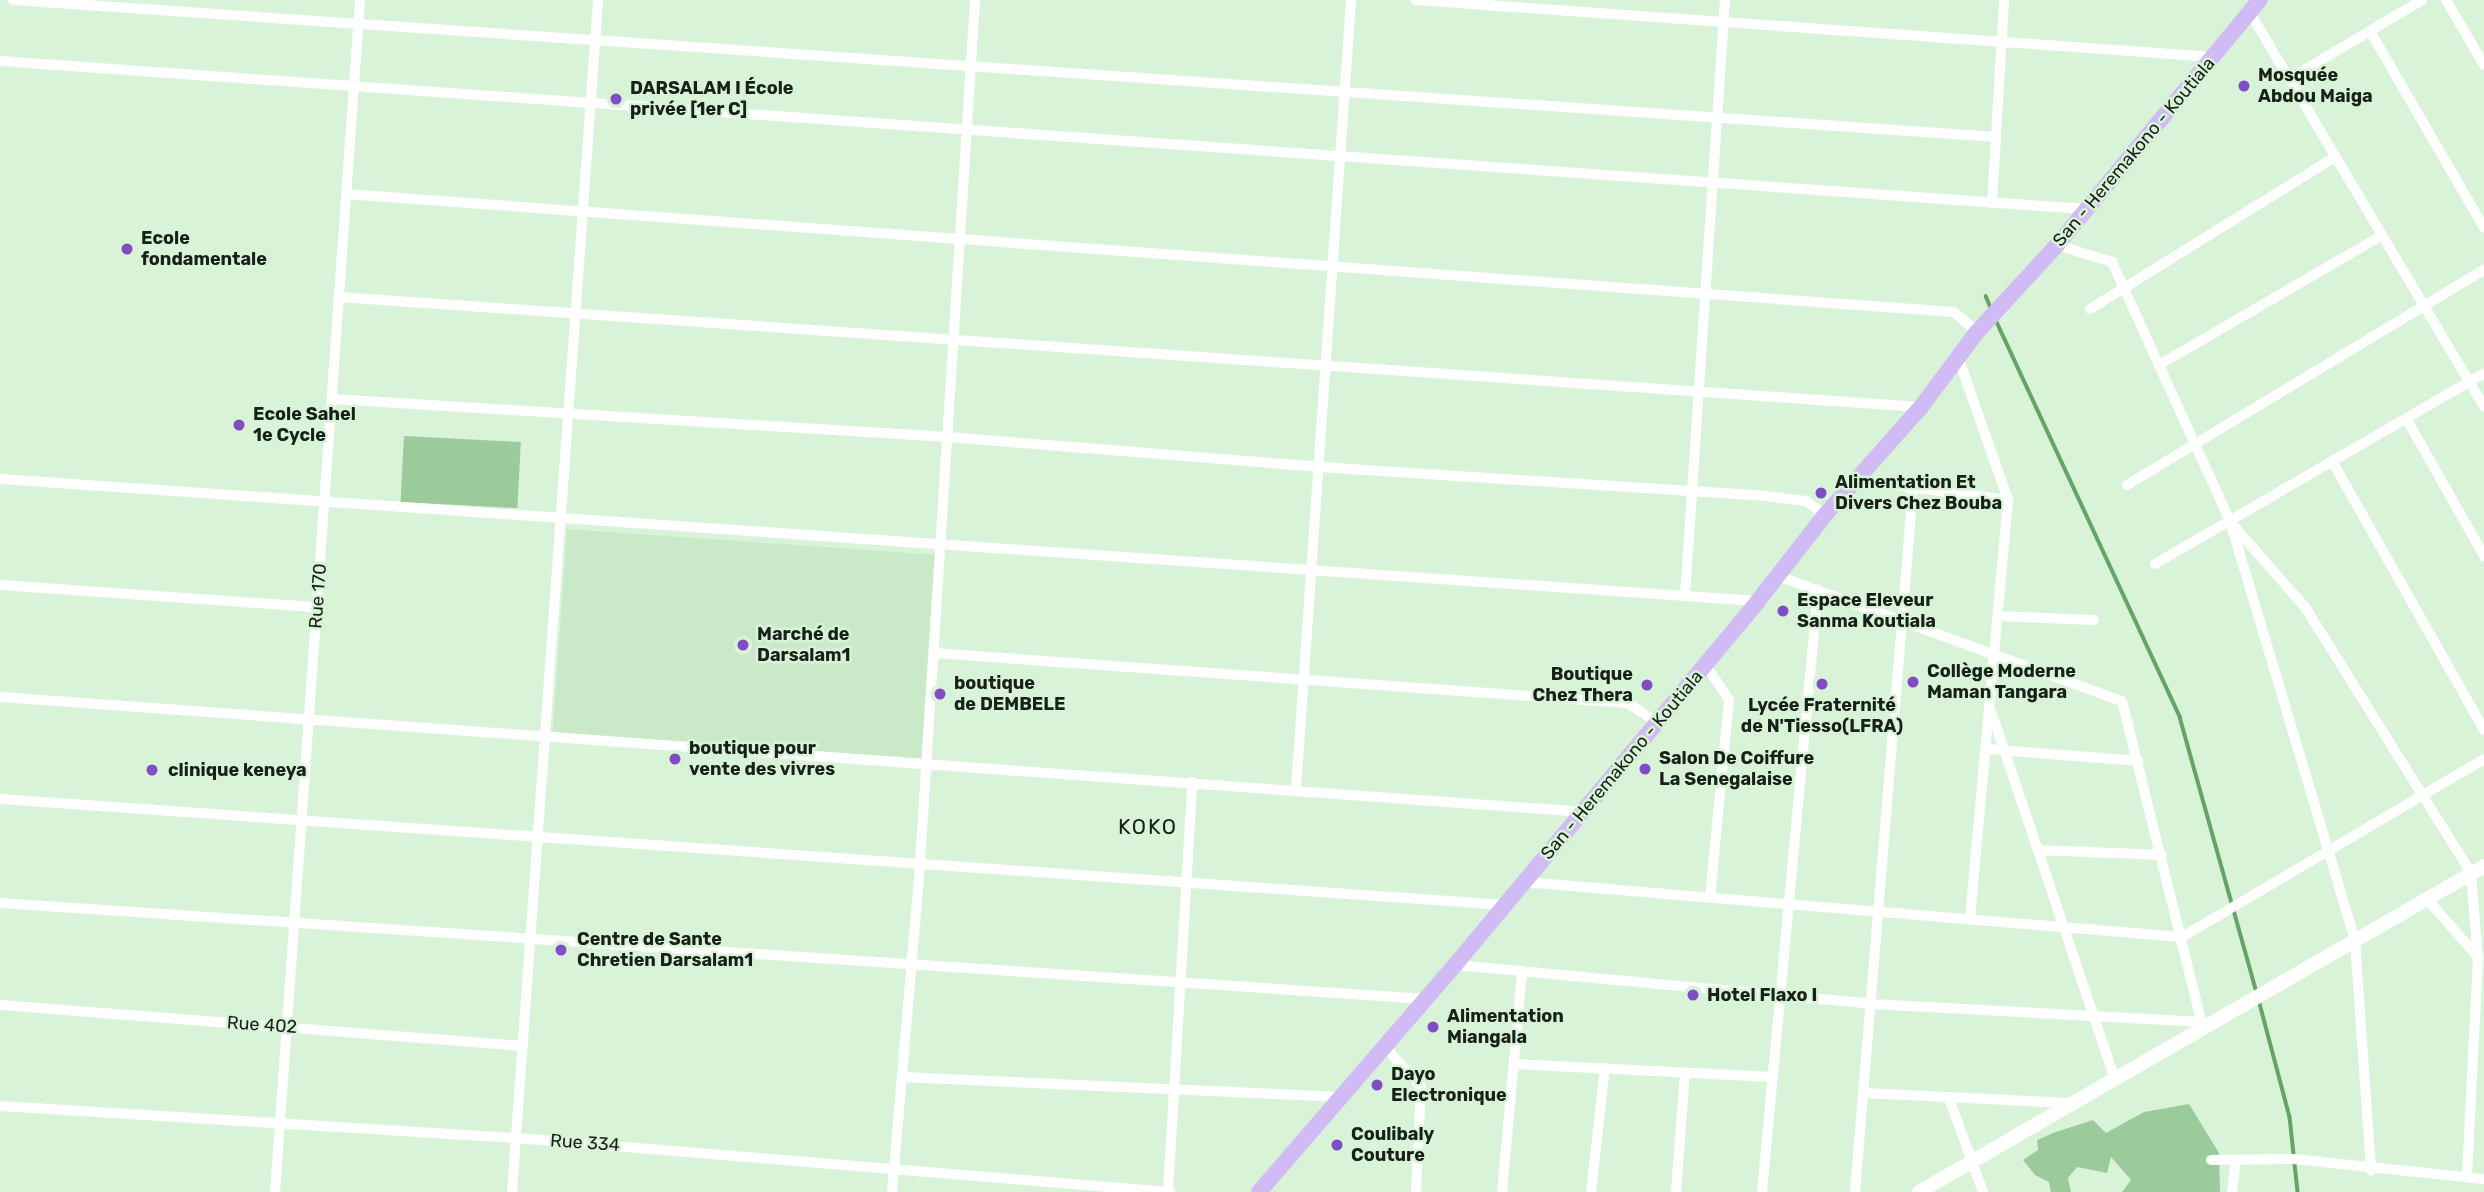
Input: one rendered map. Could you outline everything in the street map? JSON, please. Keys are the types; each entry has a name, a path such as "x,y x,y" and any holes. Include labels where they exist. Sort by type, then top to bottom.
{"main road":[{"name":"San - Heremakono - Koutiala","path":"1259,1192 1584,812 1759,601 1825,515 1921,407 1977,332 2057,245 2213,57 2250,7 2260,0"}],"street":[{"path":"13,0 359,21 971,66 1717,114 1996,137"},
{"name":"Rue 170","path":"275,1192 360,0"},
{"path":"512,1192 597,0"},
{"path":"892,1192 920,863 975,0"},
{"path":"1296,789 1351,0"},
{"path":"1416,0 2213,57"},
{"path":"1685,596 1725,0"},
{"path":"1992,203 2004,0"},
{"path":"2289,79 2422,0"},
{"path":"2446,0 2484,65"},
{"path":"2250,7 2289,79 2484,406"},
{"path":"2370,31 2484,228"},
{"path":"0,61 1713,180 2085,209"},
{"path":"2090,309 2335,157"},
{"path":"346,194 1332,265 1704,297 1954,312 1977,332"},
{"path":"2159,365 2382,235"},
{"path":"2057,245 2112,262 2230,521 2354,941 2371,1170"},
{"path":"2127,485 2484,270"},
{"path":"339,297 1921,407"},
{"path":"1958,357 2008,500 1970,920"},
{"path":"2155,564 2484,373"},
{"path":"332,399 947,437 1319,467 1692,492 1806,501 1825,515"},
{"path":"2406,418 2484,556"},
{"path":"2332,461 2484,730"},
{"path":"0,479 1759,601"},
{"path":"1856,480 2008,500"},
{"path":"1855,1192 1913,488"},
{"path":"2230,521 2305,607 2424,794 2477,869 2478,958 2467,1177"},
{"path":"1778,576 2122,701 2203,1025"},
{"path":"0,585 317,607"},
{"path":"1762,1192 1818,590"},
{"path":"1998,616 2094,620"},
{"path":"934,653 1628,703 1656,722"},
{"path":"1705,664 1729,700 1710,898"},
{"path":"0,697 1584,812"},
{"path":"1989,707 2006,750 2115,1079"},
{"path":"1986,749 2139,761"},
{"path":"1524,882 2182,937 2484,760"},
{"path":"1169,1192 1192,782"},
{"path":"0,799 537,840 920,863 1505,905"},
{"path":"2038,850 2162,855"},
{"path":"1919,1192 2203,1025 2477,869"},
{"path":"2427,899 2478,958"},
{"path":"0,903 1426,999"},
{"path":"1455,965 1872,1004 2094,1015 2203,1025"},
{"path":"1502,1192 1522,971"},
{"name":"Rue 402","path":"0,1005 523,1046"},
{"path":"1385,1047 1421,1087 1416,1192"},
{"path":"1514,1064 1773,1077"},
{"path":"1591,1192 1605,1068"},
{"path":"1676,1192 1685,1073"},
{"path":"903,1077 1175,1087 1342,1097"},
{"path":"2472,1087 2484,1088"},
{"path":"1865,1093 2073,1103"},
{"path":"1949,1098 1983,1192"},
{"name":"Rue 334","path":"0,1106 516,1138 895,1166 1169,1192"},
{"path":"2211,1160 2293,1159 2371,1170 2484,1179"},
{"path":"2232,1192 2236,1160"}],"shaded area":[{"path":"404,436 521,442 517,508 401,502"},
{"name":"Marché de Darsalam1","path":"567,529 935,555 921,758 553,733"},
{"path":"2189,1104 2219,1153 2220,1192 2122,1192 2131,1180 2111,1157 2107,1173 2077,1167 2068,1178 2071,1192 2051,1192 2049,1182 2035,1175 2023,1160 2038,1150 2037,1140 2053,1133 2093,1120 2106,1133 2144,1112"}],"waterway":[{"path":"1986,296 1992,310"},
{"path":"1996,320 2180,717 2257,993"},
{"path":"2259,1000 2290,1117 2298,1192"}],"place":[{"name":"Mosquée Abdou Maiga","path":"2244,86"},
{"name":"DARSALAM I École privée [1er C]","path":"616,99"},
{"name":"Ecole fondamentale","path":"127,249"},
{"name":"Ecole Sahel 1e Cycle","path":"239,425"},
{"name":"Alimentation Et Divers Chez Bouba","path":"1821,493"},
{"name":"Espace Eleveur Sanma Koutiala","path":"1783,611"},
{"name":"Marché de Darsalam1","path":"743,645"},
{"name":"Collège Moderne Maman Tangara","path":"1913,682"},
{"name":"Lycée Fraternité de N'Tiesso(LFRA)","path":"1822,684"},
{"name":"Boutique Chez Thera","path":"1647,685"},
{"name":"boutique de DEMBELE","path":"940,694"},
{"name":"boutique pour vente des vivres","path":"675,759"},
{"name":"Salon De Coiffure La Senegalaise","path":"1645,769"},
{"name":"clinique keneya","path":"152,770"},
{"name":"Centre de Sante Chretien Darsalam1","path":"561,950"},
{"name":"Hotel Flaxo I","path":"1693,995"},
{"name":"Alimentation Miangala","path":"1433,1027"},
{"name":"Dayo Electronique","path":"1377,1085"},
{"name":"Coulibaly Couture","path":"1337,1145"}],"district":[{"name":"KOKO","path":"1148,827"}]}
